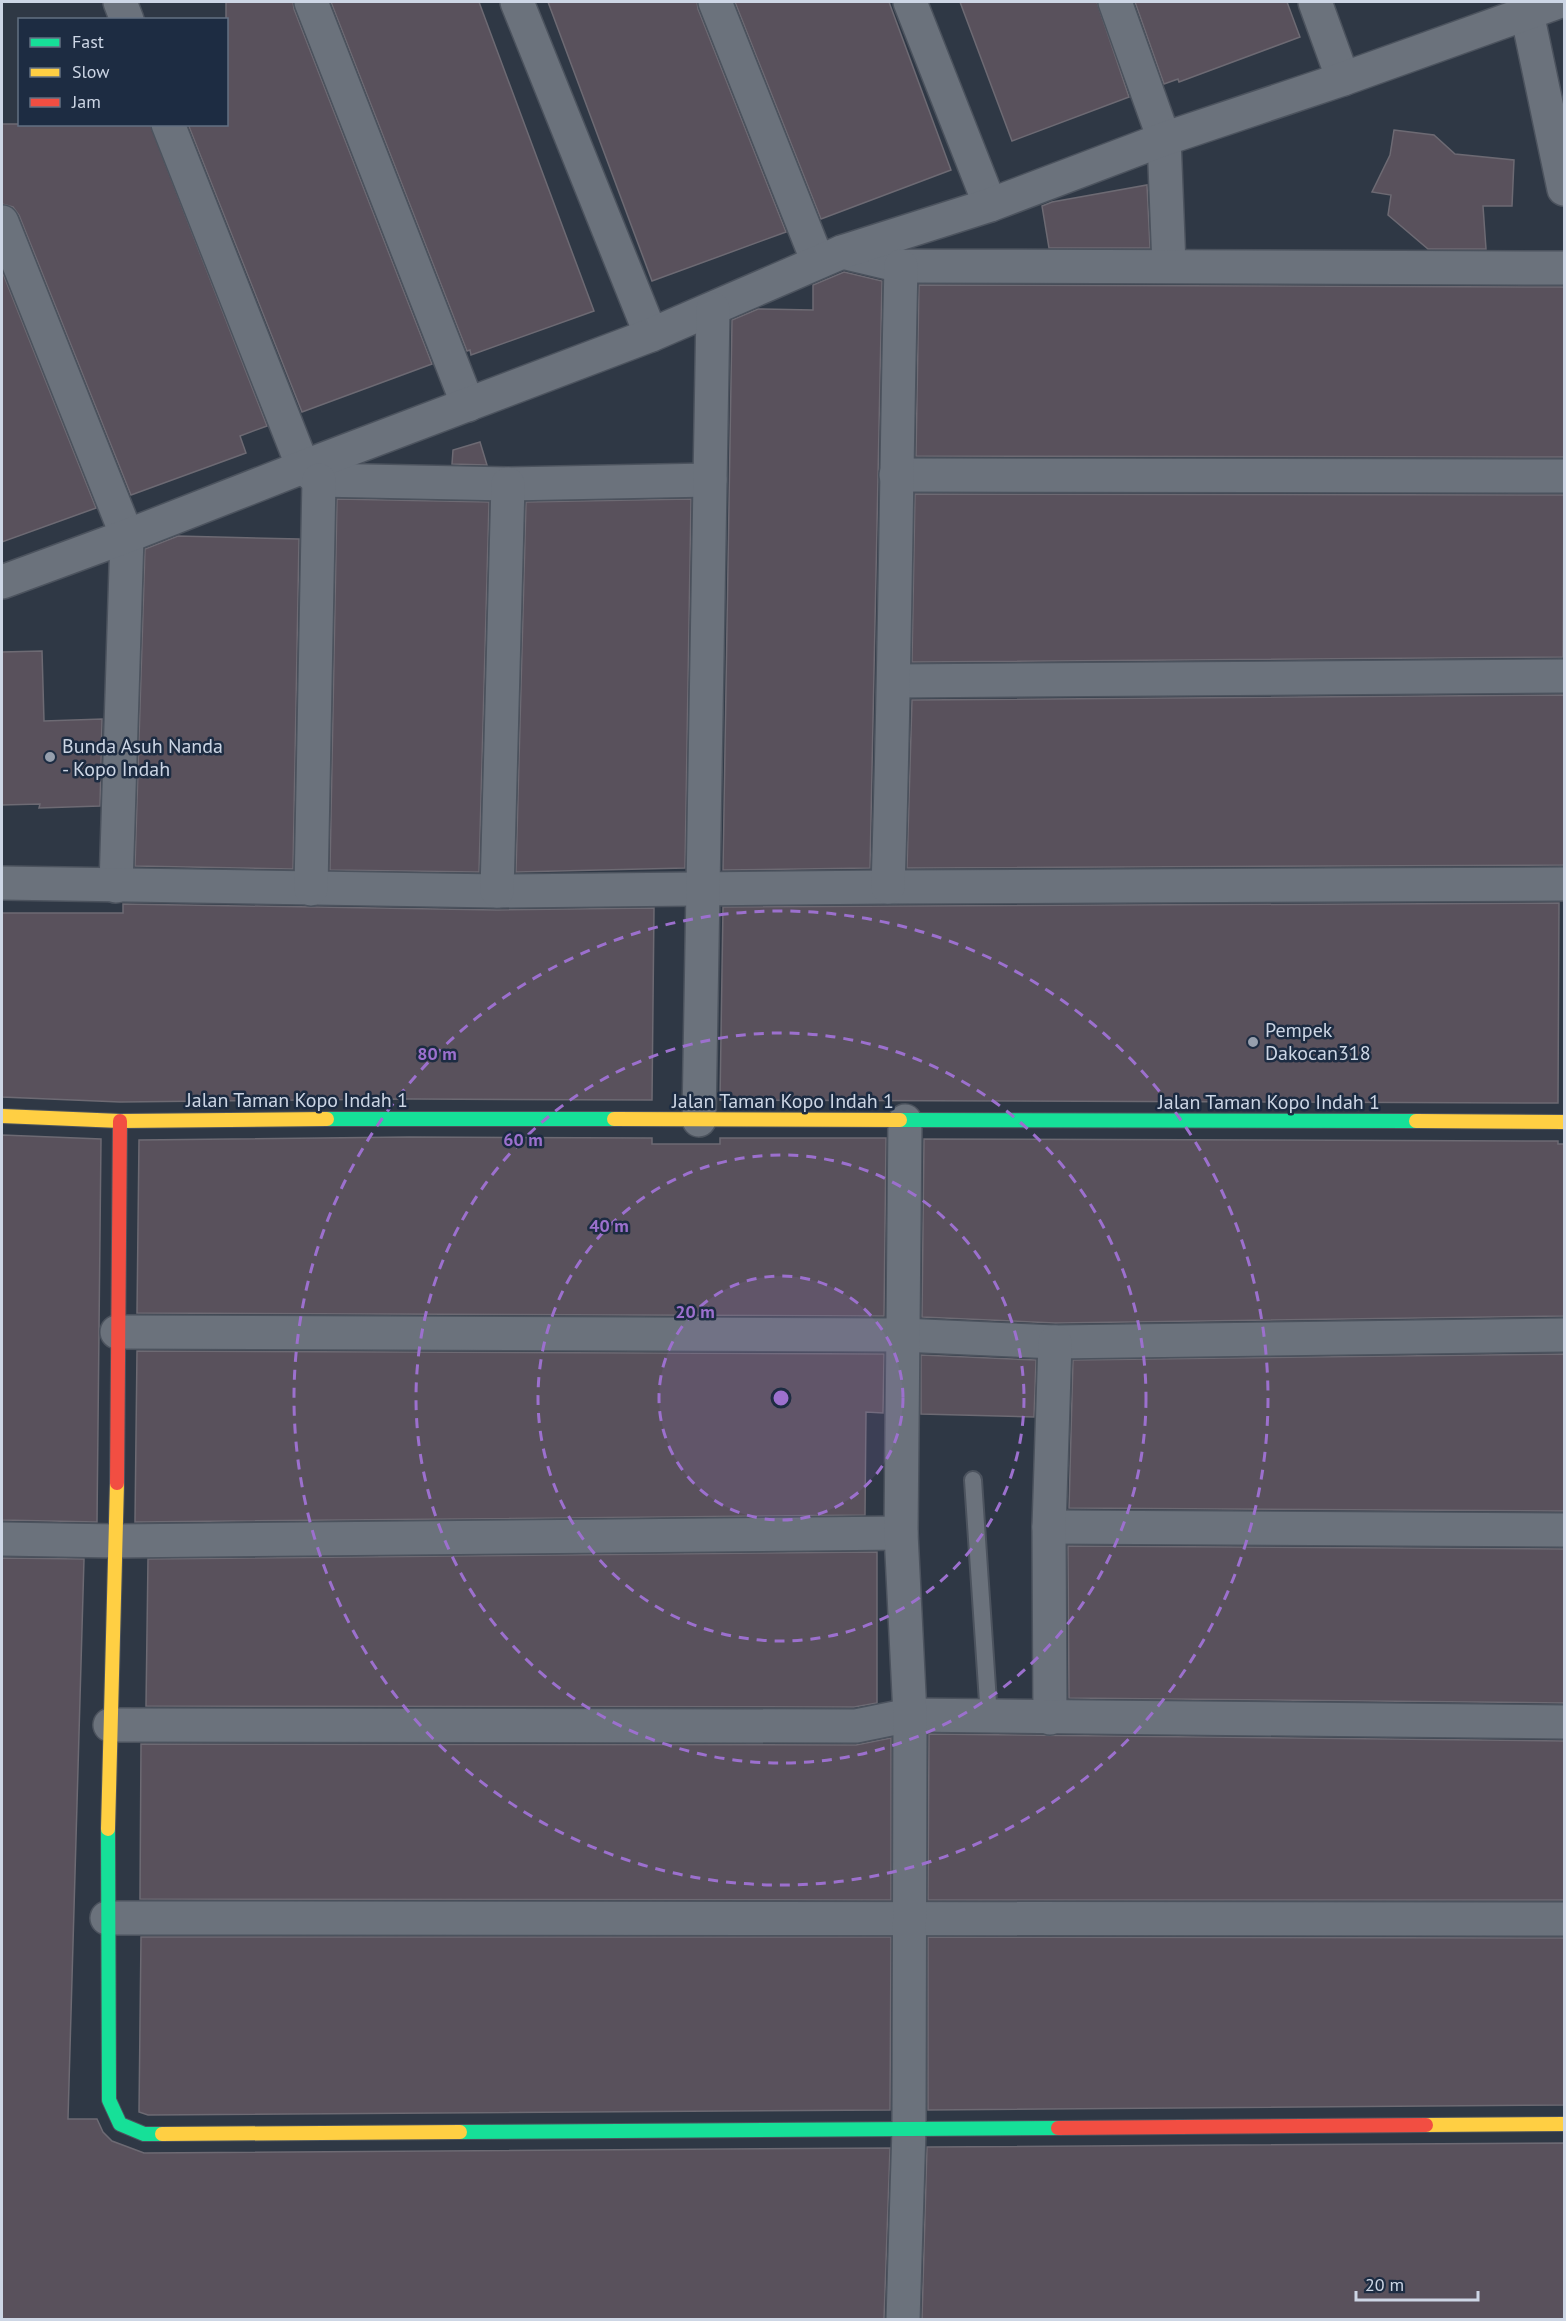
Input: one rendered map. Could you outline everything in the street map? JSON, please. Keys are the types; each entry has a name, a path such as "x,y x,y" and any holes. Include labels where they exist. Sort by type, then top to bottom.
{"street":[{"path":"120,2 126,18"},
{"path":"311,2 468,405"},
{"path":"517,2 651,335"},
{"path":"715,2 830,257"},
{"path":"910,2 990,205"},
{"path":"1115,2 1164,139 1169,266"},
{"path":"1315,2 1343,79"},
{"path":"2,582 311,473 468,405 651,335 830,257 990,205 1164,139 1343,79 1525,7 1558,2"},
{"path":"1525,7 1564,189"},
{"path":"169,126 311,473 311,890"},
{"path":"2,222 127,536 116,886"},
{"path":"830,257 901,266 1564,268"},
{"path":"888,886 895,681 896,475 901,266"},
{"path":"699,1120 713,309"},
{"path":"311,473 508,484 710,480"},
{"path":"896,475 1564,476"},
{"path":"497,891 508,484"},
{"path":"895,681 1564,676"},
{"path":"2,884 497,891 888,886 1564,884"},
{"name":"Jalan Taman Kopo Indah 1","path":"2,1116 120,1120 409,1118 1564,1122"},
{"path":"120,1120 116,1541 107,1918 109,2100 120,2124 144,2134 1564,2124"},
{"path":"903,2319 909,2129 910,1715 901,1533 905,1121"},
{"path":"117,1332 902,1335 1055,1342 1564,1335"},
{"path":"1050,1718 1049,1527 1055,1342"},
{"path":"1049,1527 1564,1530"},
{"path":"2,1539 116,1541 901,1533"},
{"path":"110,1725 856,1726 910,1715 1564,1722"},
{"path":"107,1918 1564,1919"}],"lane":[{"path":"973,1480 989,1717"}],"building":[{"path":"226,2 293,2 432,364 302,412 189,126 228,126 228,18 226,18"},
{"path":"331,2 479,2 594,311 471,355 470,350 467,351"},
{"path":"548,2 697,2 786,232 652,281"},
{"path":"735,2 889,2 951,170 821,219"},
{"path":"960,2 1097,2 1129,97 1012,141"},
{"path":"1135,2 1287,2 1300,37 1179,82 1178,79 1164,84"},
{"path":"2,124 151,126 267,426 240,436 246,453 131,495 19,215 13,207 2,204"},
{"path":"1394,130 1434,135 1455,154 1514,160 1512,206 1483,206 1486,249 1428,249 1388,215 1391,195 1372,192 1390,155"},
{"path":"1147,185 1150,248 1049,248 1042,206 1052,202"},
{"path":"2,271 96,508 2,542"},
{"path":"844,272 882,281 870,868 723,870 732,320 758,309 813,310 813,285"},
{"path":"919,285 1564,287 1564,457 916,456"},
{"path":"480,442 487,465 452,464 453,450"},
{"path":"915,494 1564,495 1563,657 912,662"},
{"path":"337,499 489,502 479,872 330,870"},
{"path":"691,499 685,868 516,872 526,502"},
{"path":"178,536 299,539 293,869 135,866 145,549"},
{"name":"Bunda Asuh Nanda - Kopo Indah","path":"42,651 44,721 102,719 100,806 39,808 40,804 2,805 2,652"},
{"path":"1564,695 1564,865 907,868 912,700"},
{"path":"1559,903 1558,1103 720,1100 723,907"},
{"path":"123,904 497,910 654,908 652,1100 409,1099 120,1102 2,1097 2,913 123,913"},
{"path":"2,1135 101,1139 97,1522 2,1520"},
{"path":"409,1137 652,1138 652,1144 720,1144 720,1138 886,1138 884,1316 137,1313 139,1140"},
{"path":"924,1139 1558,1141 1558,1144 1564,1144 1564,1316 1055,1323 922,1317"},
{"path":"137,1351 884,1354 883,1413 866,1412 865,1515 135,1522"},
{"path":"1564,1354 1564,1511 1069,1508 1073,1360"},
{"path":"921,1355 1036,1360 1034,1417 921,1414"},
{"path":"1068,1546 1564,1549 1564,1703 1069,1698"},
{"path":"877,1552 877,1703 854,1707 146,1706 148,1559"},
{"path":"2,1558 84,1559 68,2119 97,2119 103,2132 112,2141 144,2153 890,2148 884,2319 2,2319"},
{"path":"929,1734 1564,1741 1564,1900 928,1900"},
{"path":"891,1738 891,1900 140,1899 141,1744 856,1745"},
{"path":"141,1937 891,1937 890,2110 148,2115 139,2112"},
{"path":"928,1937 1564,1938 1564,2105 928,2110"},
{"path":"1564,2143 1564,2319 922,2319 927,2147"}],"traffic: fast":[{"path":"327,1119 614,1119"},
{"path":"900,1120 1416,1121"},
{"path":"108,1829 109,2100 120,2124 144,2134 162,2134"},
{"path":"460,2132 1058,2128"}],"traffic: slow":[{"path":"2,1116 120,1121 327,1119"},
{"path":"614,1119 900,1120"},
{"path":"1416,1121 1564,1122"},
{"path":"108,1829 117,1483"},
{"path":"1426,2125 1564,2124"},
{"path":"162,2134 460,2132"}],"traffic: jam":[{"path":"117,1483 120,1121"},
{"path":"1058,2128 1426,2125"}],"place":[{"name":"Bunda Asuh Nanda - Kopo Indah","path":"50,757"},
{"name":"Pempek Dakocan318","path":"1253,1042"}]}
